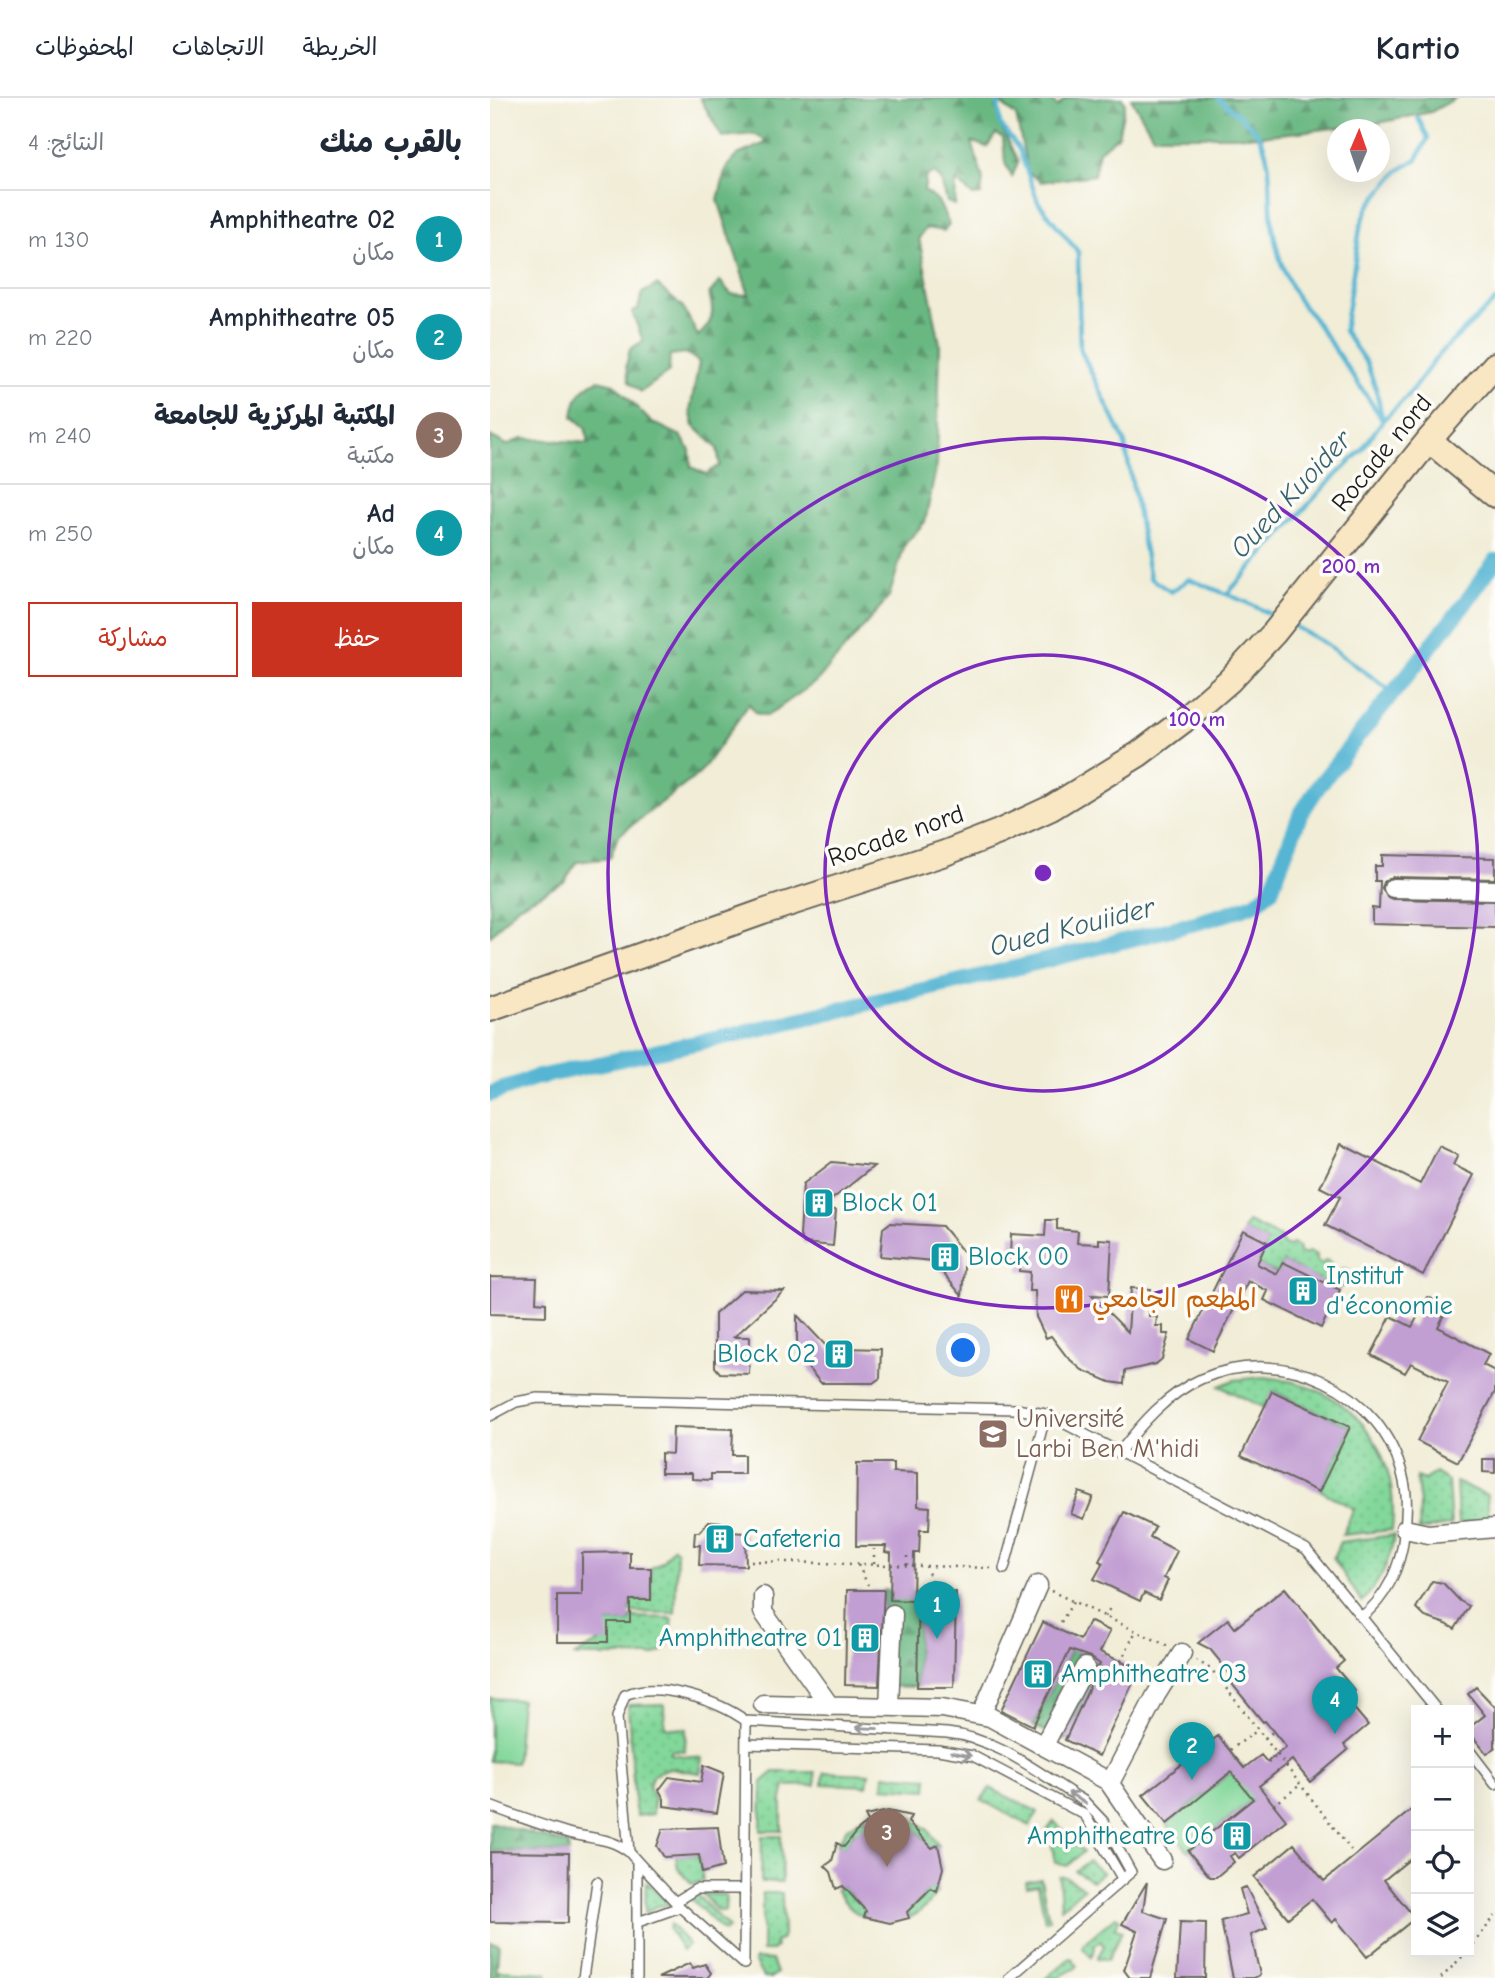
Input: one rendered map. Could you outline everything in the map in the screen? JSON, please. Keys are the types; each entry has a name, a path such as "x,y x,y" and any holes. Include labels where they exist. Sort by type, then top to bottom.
{"main road":[{"name":"Rocade nord","path":"490,1009 763,912 946,853 1051,808 1139,754 1229,681 1274,633 1429,440 1495,365"},
{"path":"1429,440 1492,494"}],"street":[{"path":"1393,888 1495,890"},
{"path":"1405,1529 1427,1534 1495,1528"},
{"path":"981,1715 1038,1585"},
{"path":"763,1596 763,1612 830,1706"},
{"path":"890,1707 893,1614"},
{"path":"1110,1783 1156,1695 1182,1653"},
{"path":"1044,1745 1085,1667"},
{"path":"763,1704 943,1708 990,1717 1100,1775 1110,1783 1162,1860"}],"lane":[{"path":"1119,1453 1165,1402 1201,1379 1242,1367 1264,1366 1295,1370 1337,1388 1360,1405 1379,1426 1397,1459 1406,1495 1403,1547 1392,1578 1374,1608 1361,1617"},
{"path":"490,1416 516,1402 538,1398 1016,1409 1046,1414 1306,1549 1433,1705"},
{"path":"1004,1569 1046,1414"},
{"path":"629,1852 617,1717 625,1695 640,1691 681,1694 732,1711 747,1721 970,1736 991,1743 1092,1808 1103,1821 1131,1872 1009,1978"},
{"path":"490,1806 524,1820 572,1834 608,1839 629,1852 678,1905 744,1964 747,1721"},
{"path":"746,1744 939,1750 973,1756 1085,1815 1123,1880"},
{"path":"1474,1757 1495,1784"},
{"path":"637,1861 637,1978"},
{"path":"583,1978 597,1882"},
{"path":"638,1922 678,1905 696,1889 744,1889"}],"path":[{"path":"874,1549 874,1565"},
{"path":"905,1567 907,1554"},
{"path":"751,1561 1004,1569"},
{"path":"859,1565 868,1585"},
{"path":"926,1566 935,1592"},
{"path":"1038,1585 1182,1653 1212,1670 1351,1850"},
{"path":"1061,1622 1073,1602"},
{"path":"1105,1617 1110,1608"},
{"path":"1121,1661 1136,1631"},
{"path":"1230,1750 1258,1730"},
{"path":"1265,1738 1274,1731"},
{"path":"1268,1763 1278,1755"},
{"path":"1283,1762 1289,1757"},
{"path":"1274,1805 1300,1785"},
{"path":"1474,1943 1495,1916"},
{"path":"1441,1978 1462,1957"}],"green space":[{"path":"700,98 1050,98 1057,107 1066,98 1122,98 1125,103 1118,136 1099,151 1094,175 1041,182 1028,172 1016,116 998,101 1000,124 1018,162 1012,177 1005,163 1003,138 996,134 987,147 972,142 983,179 981,195 973,196 956,181 955,205 947,202 940,178 934,173 926,176 924,191 938,201 949,224 944,231 926,228 919,238 940,344 937,464 925,522 905,544 889,597 817,681 767,716 756,713 749,704 700,773 618,836 610,858 577,862 564,882 518,906 490,936 490,436 507,445 522,438 589,443 585,427 573,417 574,410 583,391 598,380 614,384 650,421 681,436 690,450 691,467 706,474 720,465 717,448 694,426 690,411 699,362 686,353 670,355 669,372 641,392 629,382 626,366 630,349 643,341 632,312 638,309 642,293 657,285 683,307 698,336 710,322 712,307 709,294 720,281 731,294 749,295 718,200 726,168 737,155 768,142 754,134 722,137"},
{"path":"1131,98 1456,98 1431,112 1390,121 1327,119 1327,129 1260,136 1153,136"},
{"path":"1248,1222 1282,1238 1282,1243 1288,1247 1292,1244 1299,1247 1298,1252 1316,1255 1316,1260 1322,1264 1326,1260 1333,1264 1333,1269 1340,1272 1344,1269 1353,1274 1349,1283 1337,1289 1283,1262 1277,1274 1257,1264 1267,1242 1243,1230"},
{"path":"1264,1377 1294,1382 1321,1392 1344,1406 1363,1424 1378,1446 1388,1471 1393,1499 1392,1530 1342,1535 1354,1509 1320,1490 1350,1427 1273,1391 1264,1408 1219,1386 1234,1380"},
{"path":"1435,1473 1448,1481 1451,1525 1419,1530 1420,1503 1416,1477 1424,1480"},
{"path":"1456,1482 1487,1495 1489,1519 1458,1524"},
{"path":"1394,1535 1384,1571 1362,1602 1333,1558 1340,1542"},
{"path":"673,1547 677,1552 675,1613 630,1612 630,1600 651,1600 651,1568 663,1561"},
{"path":"884,1590 890,1591 890,1600 919,1591 917,1687 882,1686"},
{"path":"630,1617 672,1618 669,1643 663,1651 654,1656 573,1656 600,1642 608,1622 630,1622"},
{"path":"1076,1638 1079,1642 1075,1652 1095,1661 1100,1652 1105,1654 1065,1740 1033,1726"},
{"path":"490,1698 521,1700 516,1763 490,1761"},
{"path":"664,1704 665,1727 686,1729 685,1751 672,1750 670,1754 702,1758 700,1773 669,1768 654,1774 649,1786 654,1800 653,1814 637,1816 628,1705"},
{"path":"1241,1764 1263,1791 1188,1851 1167,1824"},
{"path":"774,1772 815,1772 816,1785 785,1786 782,1799 782,1831 761,1831 762,1782"},
{"path":"824,1772 869,1774 867,1786 823,1784"},
{"path":"884,1775 928,1778 927,1790 883,1787"},
{"path":"990,1788 1038,1812 1030,1826 981,1800"},
{"path":"865,1816 869,1824 854,1834 845,1847 837,1844 847,1828"},
{"path":"911,1817 928,1830 938,1845 930,1848 922,1836 907,1825"},
{"path":"1054,1821 1083,1852 1067,1866 1055,1863 1052,1845 1045,1833"},
{"path":"490,1822 568,1844 569,1853 490,1851"},
{"path":"762,1836 781,1836 782,1882 761,1882"},
{"path":"699,1855 703,1881 692,1884 678,1869 676,1856"},
{"path":"1089,1861 1103,1873 1092,1881 1075,1871"},
{"path":"1059,1876 1066,1877 1084,1888 1061,1908"},
{"path":"1041,1879 1049,1920 1045,1921 1038,1885 1027,1887 1026,1882"},
{"path":"646,1882 670,1905 656,1906 645,1914"},
{"path":"844,1886 853,1898 867,1909 864,1917 851,1909 836,1889"},
{"path":"930,1887 937,1891 932,1899 922,1910 909,1918 906,1910 921,1900"},
{"path":"762,1893 782,1893 783,1934 781,1940 775,1942 776,1948 772,1951 762,1951"},
{"path":"703,1894 726,1895 725,1911 717,1911"},
{"path":"697,1895 729,1928 724,1932 689,1897"},
{"path":"1116,1916 1120,1919 1114,1928 1122,1931 1108,1960 1097,1958 1104,1946 1100,1941 1094,1945 1091,1957 1083,1944"},
{"path":"670,1924 689,1944 682,1951 669,1929"},
{"path":"490,1942 499,1944 496,1978 490,1978"},
{"path":"1070,1958 1076,1968 1057,1978 1046,1978"},
{"path":"755,1959 772,1960 777,1973 771,1978 763,1977"},
{"path":"499,1970 547,1973 547,1978 499,1978"}],"building":[{"path":"1382,855 1495,858 1495,879 1393,877 1384,882 1382,888 1387,897 1393,899 1495,901 1495,927 1372,924 1372,908 1379,909 1380,881 1375,881 1375,866 1382,866"},
{"path":"1341,1144 1420,1184 1439,1146 1458,1155 1453,1165 1474,1175 1423,1275 1325,1225 1340,1197 1320,1187"},
{"name":"Block 01","path":"832,1162 874,1166 821,1208 836,1210 833,1246 804,1243 800,1236 803,1184"},
{"name":"المطعم الجامعي","path":"1046,1220 1057,1220 1057,1229 1078,1231 1077,1243 1099,1244 1099,1239 1112,1240 1109,1296 1091,1295 1128,1332 1131,1288 1150,1289 1149,1316 1157,1317 1156,1326 1163,1326 1163,1334 1169,1334 1162,1359 1156,1364 1125,1371 1124,1384 1110,1382 1082,1370 1067,1357 1051,1336 1046,1338 1036,1317 1035,1291 1029,1291 1030,1272 1019,1271 1020,1257 1010,1256 1011,1234 1045,1236"},
{"name":"Block 00","path":"890,1223 942,1226 965,1254 962,1296 933,1261 880,1256 883,1228"},
{"name":"Institut d'économie","path":"1243,1230 1267,1242 1257,1264 1277,1274 1283,1262 1340,1290 1321,1328 1264,1300 1268,1291 1248,1281 1213,1351 1189,1339"},
{"path":"490,1277 537,1278 536,1302 546,1303 546,1316 490,1314"},
{"path":"742,1290 784,1291 734,1337 750,1337 749,1374 720,1373 715,1367 715,1314"},
{"path":"1428,1297 1448,1307 1438,1327 1489,1354 1483,1365 1495,1371 1495,1392 1458,1462 1417,1441 1448,1382 1411,1363 1405,1373 1371,1355 1391,1316 1412,1327"},
{"name":"Block 02","path":"797,1315 843,1364 844,1348 881,1349 880,1378 873,1383 821,1383 797,1356"},
{"path":"1272,1391 1350,1427 1319,1492 1241,1456"},
{"path":"673,1427 733,1429 732,1455 744,1455 744,1474 711,1474 711,1480 692,1479 692,1473 661,1473 661,1453 672,1454"},
{"path":"1483,1459 1495,1459 1495,1473 1483,1472"},
{"path":"857,1463 893,1463 893,1472 918,1473 918,1506 930,1507 929,1530 920,1530 919,1553 914,1553 913,1601 890,1600 891,1553 885,1552 886,1546 856,1546"},
{"path":"1079,1492 1093,1497 1084,1519 1071,1514"},
{"path":"1124,1512 1155,1527 1150,1537 1177,1551 1164,1578 1168,1580 1159,1600 1144,1593 1140,1601 1094,1579 1103,1563 1099,1561"},
{"name":"Cafeteria","path":"709,1521 721,1522 729,1532 745,1533 746,1566 699,1565 700,1545 694,1545 695,1532 699,1532"},
{"path":"630,1552 630,1568 651,1568 651,1600 630,1600 630,1622 608,1622 608,1642 557,1642 557,1595 582,1595 582,1553"},
{"path":"1432,1581 1443,1583 1460,1601 1469,1606 1455,1629 1425,1617 1416,1608"},
{"path":"1285,1588 1344,1661 1336,1668 1355,1691 1346,1699 1368,1725 1344,1745 1348,1750 1310,1782 1292,1760 1259,1786 1286,1820 1239,1858 1235,1853 1230,1856 1234,1862 1216,1877 1210,1877 1188,1851 1253,1799 1231,1772 1167,1824 1143,1795 1218,1736 1244,1768 1261,1755 1267,1762 1286,1747 1232,1684 1236,1681 1210,1649 1198,1643 1228,1619 1235,1628"},
{"name":"Amphitheatre 01","path":"847,1590 884,1590 879,1686 845,1685"},
{"path":"919,1591 956,1592 954,1687 917,1687"},
{"path":"1089,1621 1110,1631 1100,1652 1139,1670 1099,1756 1065,1740 1100,1664 1090,1657 1070,1650 1033,1726 1001,1710 1043,1622 1080,1640"},
{"path":"1476,1687 1495,1707 1495,1747 1487,1754 1474,1738 1474,1724 1485,1715 1468,1694"},
{"path":"704,1765 724,1773 717,1813 664,1806 659,1790 669,1777 701,1782"},
{"path":"1411,1810 1411,1858 1384,1880 1411,1913 1411,1921 1367,1957 1336,1919 1332,1923 1312,1899 1288,1918 1254,1877 1294,1844 1324,1881"},
{"path":"888,1811 911,1816 908,1822 932,1848 938,1845 943,1868 937,1891 931,1888 907,1912 909,1918 890,1923 864,1917 866,1911 843,1886 836,1889 831,1872 825,1866 832,1861 837,1843 844,1847 868,1822 865,1816"},
{"path":"718,1827 723,1867 702,1873 699,1855 664,1857 657,1846 663,1829"},
{"path":"490,1852 569,1853 568,1923 490,1922"},
{"path":"1147,1882 1143,1911 1167,1919 1150,1978 1130,1978 1124,1970 1137,1931 1122,1924"},
{"path":"1246,1887 1267,1928 1251,1935 1260,1975 1254,1978 1233,1978 1221,1921 1247,1914 1240,1889"},
{"path":"1180,1922 1206,1923 1205,1978 1177,1978"},
{"path":"690,1963 693,1968 705,1964 711,1973 707,1978 658,1978"}],"waterway":[{"name":"Oued Kuoider","path":"998,98 1000,124 1019,149 1038,202 1078,252 1080,349 1124,440 1150,578 1171,592 1189,579 1278,618"},
{"name":"Oued Kuoider","path":"1218,98 1248,123 1261,139 1268,161 1275,240 1291,287 1383,420 1361,451 1326,485 1227,594"},
{"name":"Oued Kuoider","path":"1382,417 1367,364 1344,331 1360,228 1368,207 1398,171 1417,159 1428,138 1418,118"},
{"name":"Oued Kuoider","path":"1383,420 1407,397 1440,353 1495,301"},
{"name":"Oued Kouiider","path":"490,1094 534,1078 746,1032 1007,970 1199,922 1256,903 1271,890 1300,815 1320,784 1466,602 1495,561"},
{"name":"Oued Kuoider","path":"1292,625 1323,642 1393,692"}],"place":[{"name":"Block 01","path":"819,1203"},
{"name":"Block 00","path":"945,1257"},
{"name":"Institut d'économie","path":"1303,1291"},
{"name":"المطعم الجامعي","path":"1069,1299"},
{"name":"Block 02","path":"839,1354"},
{"name":"Université Larbi Ben M'hidi","path":"993,1434"},
{"name":"Cafeteria","path":"720,1539"},
{"name":"Amphitheatre 01","path":"865,1638"},
{"name":"Amphitheatre 02","path":"937,1639"},
{"name":"Amphitheatre 03","path":"1038,1674"},
{"name":"Ad","path":"1335,1734"},
{"name":"Amphitheatre 05","path":"1192,1780"},
{"name":"Amphitheatre 06","path":"1237,1836"},
{"name":"المكتبة المركزية للجامعة","path":"887,1867"}]}
